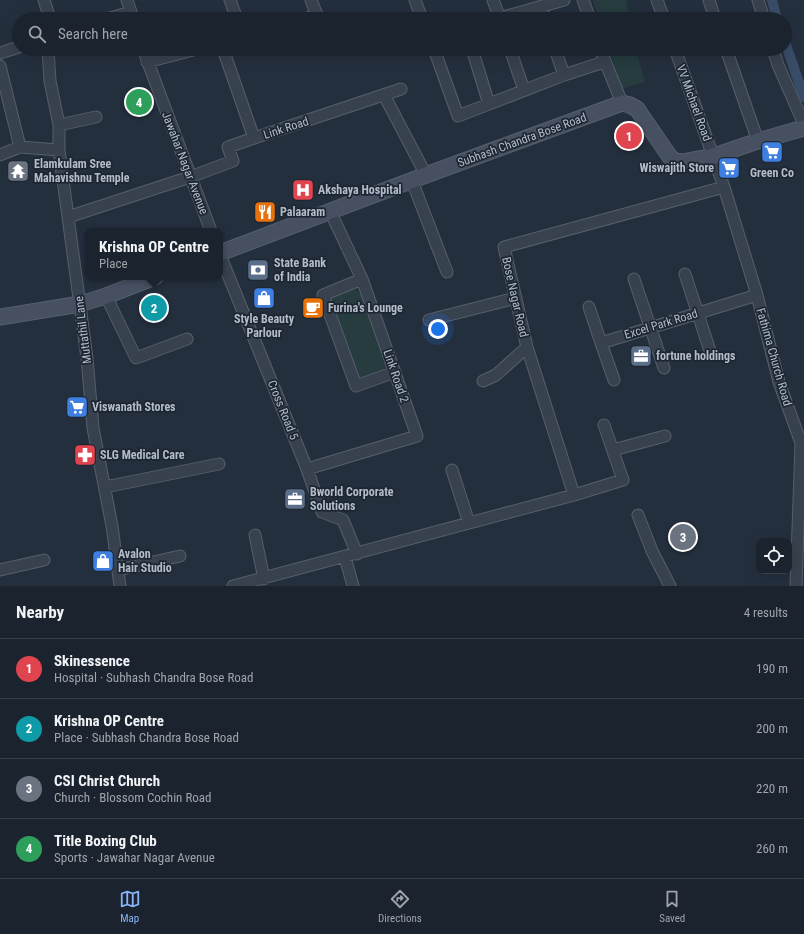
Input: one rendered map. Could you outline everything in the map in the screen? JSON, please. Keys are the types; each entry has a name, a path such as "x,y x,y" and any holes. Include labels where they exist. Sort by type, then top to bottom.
{"main road":[{"path":"622,103 637,109 670,157 682,162 714,156 758,141 804,128"},
{"name":"Subhash Chandra Bose Road","path":"223,253 330,211 622,103"},
{"path":"0,316 80,304 106,296 147,280"}],"street":[{"path":"44,0 48,12"},
{"path":"127,0 131,12"},
{"path":"230,0 234,12"},
{"path":"311,0 316,12"},
{"path":"415,0 419,12"},
{"path":"494,0 497,12"},
{"path":"521,12 564,0"},
{"path":"583,0 587,12"},
{"path":"657,0 661,12"},
{"path":"709,0 713,12"},
{"path":"758,0 762,12"},
{"path":"541,6 543,12"},
{"path":"0,53 12,49"},
{"name":"Muttathil Lane","path":"48,56 50,81 59,125 59,150 87,358 93,428 112,526 120,586"},
{"name":"Jawahar Nagar Avenue","path":"145,56 210,228"},
{"path":"147,62 170,56"},
{"name":"Link Road","path":"225,56 254,138 400,89"},
{"path":"437,56 458,116 564,75 604,62"},
{"path":"474,56 489,104"},
{"path":"512,56 524,90"},
{"path":"557,56 564,75"},
{"path":"602,56 622,103"},
{"name":"VV Michael Road","path":"678,56 714,156"},
{"path":"728,56 758,141"},
{"path":"775,56 804,124"},
{"path":"0,66 20,147"},
{"path":"384,95 426,175"},
{"path":"59,125 96,117"},
{"path":"68,217 233,162 228,147 254,138"},
{"path":"0,155 20,147 59,150"},
{"name":"Fathima Church Road","path":"714,156 757,296 779,382 801,443 802,472 797,586"},
{"path":"412,181 447,272"},
{"name":"Bose Nagar Road","path":"574,495 527,347 504,247 724,187"},
{"name":"Link Road 2","path":"307,469 417,436 362,279 330,211"},
{"name":"Cross Road 5","path":"223,261 307,469 322,512 343,520 357,554"},
{"path":"685,274 710,351"},
{"path":"362,279 323,295 356,386 395,372"},
{"path":"634,279 664,368"},
{"path":"106,296 136,358 187,339"},
{"name":"Excel Park Road","path":"601,343 757,296"},
{"path":"429,320 516,298"},
{"path":"589,307 614,380"},
{"path":"483,381 496,375 527,347"},
{"path":"233,586 357,554 574,495 623,480 604,425"},
{"path":"613,450 665,436"},
{"path":"105,487 219,464"},
{"path":"452,470 469,523"},
{"path":"638,515 652,551 670,586"},
{"path":"255,535 264,579"},
{"path":"118,570 180,556"},
{"path":"345,557 353,586"},
{"path":"0,570 44,560"},
{"path":"797,586 804,585"}],"green space":[{"path":"593,0 626,0 628,12 597,12"},
{"path":"611,56 638,56 645,82 621,89"},
{"path":"352,287 360,293 387,370 359,380 330,304 331,295"}],"waterway":[{"path":"772,0 775,12"},
{"path":"790,56 804,97"}],"place":[{"name":"Title Boxing Club","path":"139,102"},
{"name":"Skinessence","path":"629,136"},
{"name":"Green Co","path":"772,152"},
{"name":"Wiswajith Store","path":"729,168"},
{"name":"Elamkulam Sree Mahavishnu Temple","path":"18,171"},
{"name":"Akshaya Hospital","path":"303,190"},
{"name":"Palaaram","path":"265,212"},
{"name":"State Bank of India","path":"258,270"},
{"name":"Style Beauty Parlour","path":"264,298"},
{"name":"Krishna OP Centre","path":"154,308"},
{"name":"Furina's Lounge","path":"313,308"},
{"name":"fortune holdings","path":"641,356"},
{"name":"Viswanath Stores","path":"77,407"},
{"name":"SLG Medical Care","path":"85,455"},
{"name":"Bworld Corporate Solutions","path":"295,499"},
{"name":"CSI Christ Church","path":"683,537"},
{"name":"Avalon Hair Studio","path":"103,561"}]}
